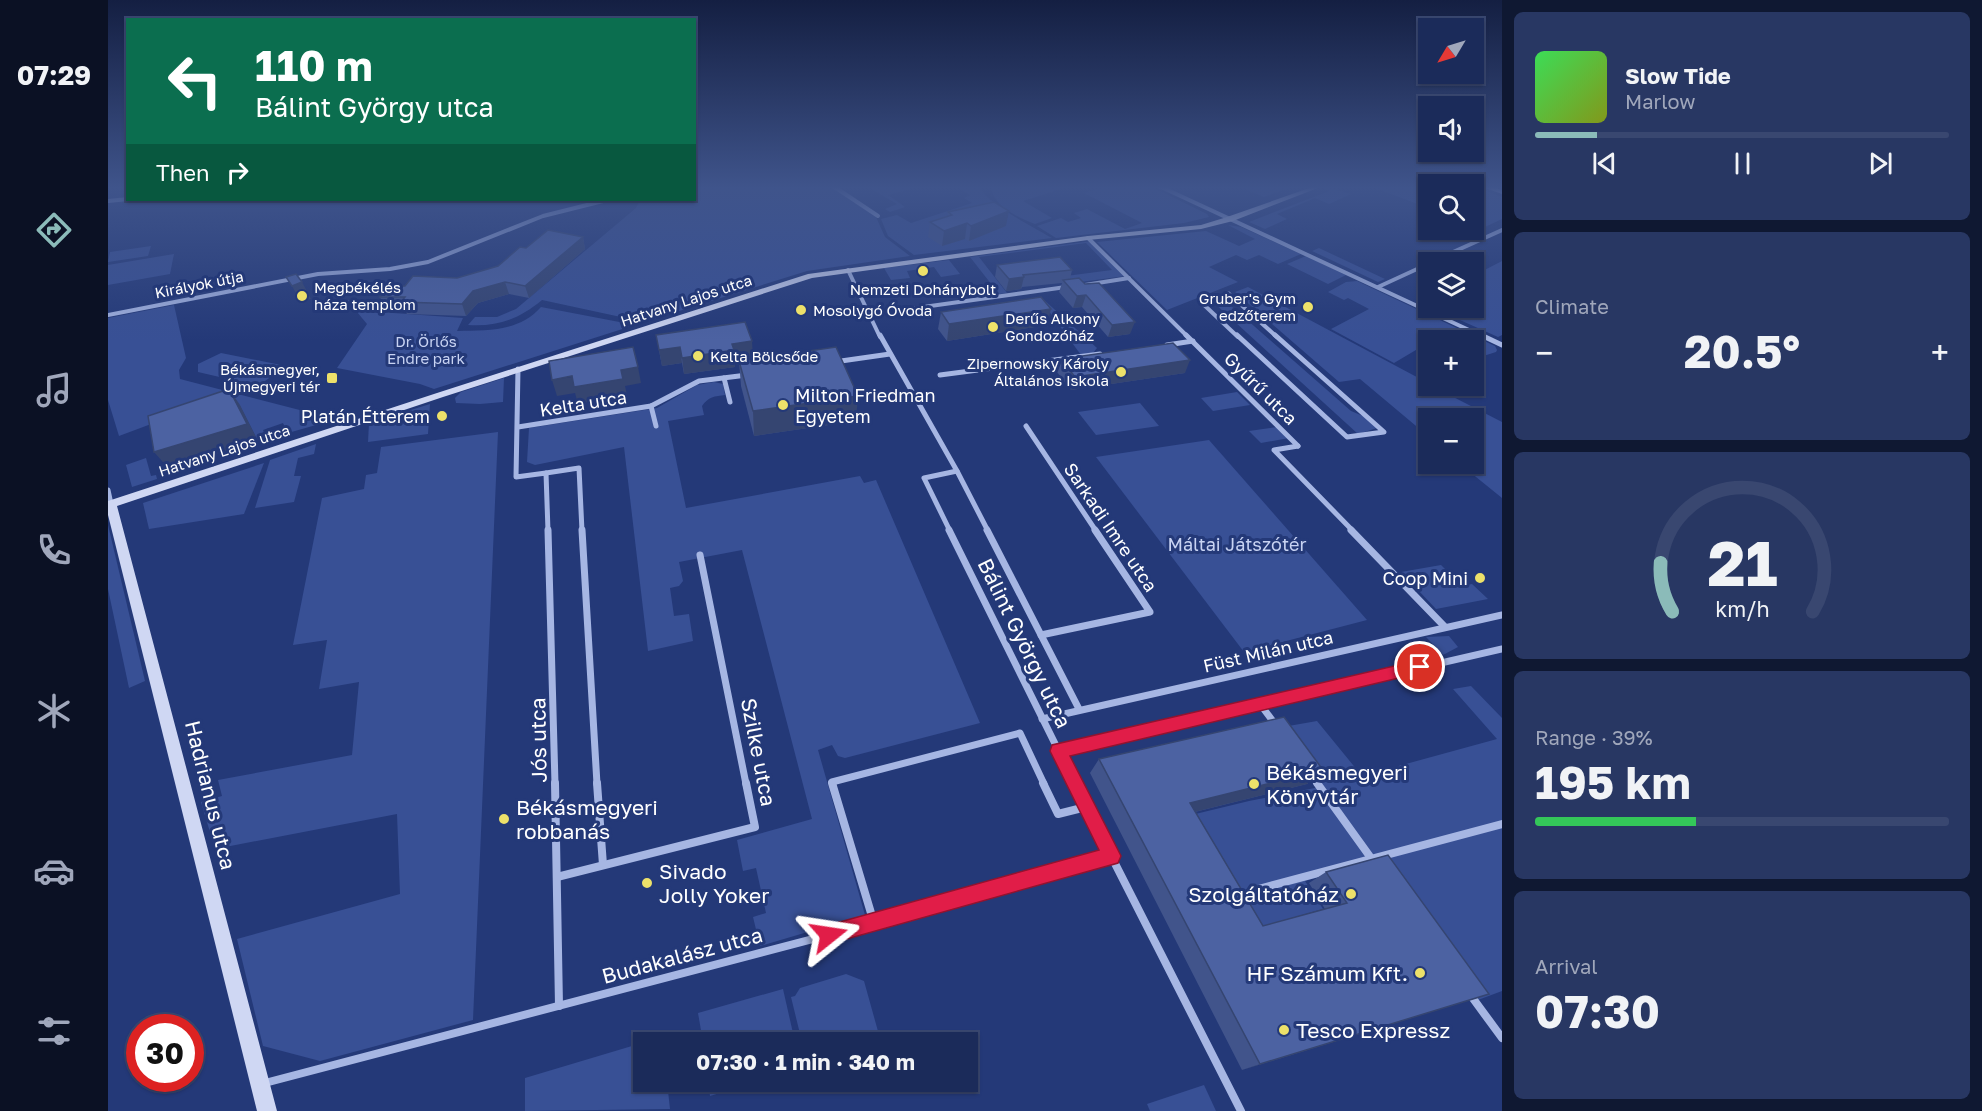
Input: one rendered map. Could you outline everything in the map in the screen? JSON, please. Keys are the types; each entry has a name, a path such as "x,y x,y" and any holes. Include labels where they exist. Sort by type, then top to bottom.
{"street":[{"name":"Királyok útja","path":"108,315 318,274 390,269 428,262 488,238"},
{"name":"Hatvany Lajos utca","path":"111,504 518,369 811,276 1088,238"},
{"name":"Gyűrű utca","path":"1088,238 1298,446 1274,450 1445,627"},
{"path":"1272,238 1502,345"},
{"path":"1453,252 1485,238"},
{"path":"1378,286 1418,268"},
{"name":"Bálint György utca","path":"848,270 890,354 957,471 1079,709"},
{"path":"909,309 1129,278"},
{"name":"Gyűrű utca","path":"1228,293 1384,432 1347,437 1202,303 1228,293"},
{"path":"1160,346 1193,341"},
{"path":"940,375 1106,353"},
{"path":"830,363 890,354"},
{"path":"518,369 516,477 579,468 589,674 603,866"},
{"name":"Kelta utca","path":"518,427 651,406 699,381 754,374"},
{"path":"724,378 730,402"},
{"name":"Kelta utca","path":"651,406 656,426"},
{"name":"Sarkadi Imre utca","path":"1026,426 1150,612 1041,635"},
{"name":"Bálint György utca","path":"957,471 924,478 1086,807 1241,1111"},
{"name":"Jós utca","path":"546,473 559,1006"},
{"name":"Hadrianus utca","path":"108,490 267,1111"},
{"name":"Szilke utca","path":"557,877 755,827 700,555"},
{"name":"Füst Milán utca","path":"1042,719 1502,615"},
{"path":"1058,751 1502,649"},
{"path":"1260,704 1280,732"},
{"path":"874,923 832,782 1020,734 1058,814 1086,807"},
{"path":"1307,769 1385,877"},
{"path":"1251,891 1502,824"},
{"name":"Budakalász utca","path":"261,1085 874,923 1111,856"},
{"path":"1466,988 1502,1038"}],"green space":[{"path":"601,238 886,238 910,256 807,271 644,322 542,300 508,320 489,325 468,325 475,317 497,317 516,309"},
{"path":"891,238 1052,238 914,255"},
{"path":"1138,238 1221,238 1239,246 1255,239 1253,238 1265,238 1301,254 1278,264 1259,255 1247,260 1236,255 1209,267 1238,282 1167,310 1097,242"},
{"path":"1092,241 1125,276 1073,283 1066,276 1112,270 1086,243 979,257 1007,293 999,294 970,257"},
{"path":"151,246 148,256 108,262 110,252"},
{"path":"1319,248 1385,279 1378,282 1312,251"},
{"path":"174,254 170,274 108,285 108,265"},
{"path":"1306,256 1346,275 1328,284 1287,264"},
{"path":"949,260 960,274 941,277 934,267 907,271 910,278 891,280 884,268"},
{"path":"1502,261 1502,335 1498,337 1455,318 1484,318 1484,270"},
{"path":"1357,281 1418,310 1418,318 1436,318 1461,330 1418,330 1418,349 1394,363 1331,329 1369,309 1348,298 1344,300 1328,292 1346,282"},
{"path":"1248,287 1418,378 1418,396 1451,396 1475,408 1418,408 1418,428 1360,379 1339,382 1235,292"},
{"path":"1222,298 1351,411 1363,416 1377,428 1358,434 1212,301"},
{"path":"1040,299 1043,299 1097,348 1093,353 1081,355"},
{"name":"Dr. Örlős Endre park","path":"347,300 376,302 379,312 463,318 457,331 491,330 513,325 523,321 541,307 635,325 434,389 420,384 337,368 367,324"},
{"path":"174,305 186,358 179,370 180,379 323,416 316,425 288,433 283,423 263,430 266,438 258,441 240,406 216,414 210,402 119,436 108,400 108,318"},
{"path":"1484,341 1495,346 1496,352 1484,356"},
{"path":"221,353 286,366 258,386 198,372 198,364"},
{"path":"504,378 503,402 456,403 455,398 461,392"},
{"path":"714,382 723,384 725,395 709,399 702,406 704,415 668,421 686,508 860,476 864,483 876,480 980,723 845,758 838,756 832,745 818,750 865,915 760,946 753,917 766,913 756,868 743,871 737,840 812,819 742,550 679,562 683,581 679,586 670,588 674,616 689,614 693,641 648,651 624,447 535,465 527,462 529,428 657,408 697,385"},
{"path":"1237,392 1250,405 1213,411 1201,398"},
{"path":"1140,403 1159,426 1096,435 1078,412"},
{"path":"430,404 428,434 368,442 369,423"},
{"path":"1484,413 1502,422 1502,498 1472,474 1484,474"},
{"path":"1277,427 1289,438 1261,443 1249,431"},
{"path":"498,432 473,1020 320,1061 263,1046 237,939 400,894 397,814 215,849 201,802 222,796 218,780 352,755 359,682 319,689 327,640 293,645 322,498 364,489 366,475 377,473 381,447"},
{"name":"Máltai Játszótér","path":"1209,440 1367,620 1244,652 1096,457"},
{"path":"316,444 314,454 298,458 294,476 301,476 294,502 255,508 270,460"},
{"path":"146,458 151,476 156,475 157,479 132,487 126,465"},
{"path":"264,463 244,514 149,529 143,503"},
{"path":"108,525 145,681 129,688 108,589"},
{"path":"1441,565 1462,586 1472,584 1488,599 1436,609 1401,572"},
{"path":"1449,636 1458,647 1443,655 1426,637"},
{"path":"1471,686 1502,718 1502,991 1478,1000 1367,863 1305,881 1323,909 1247,931 1183,817 1320,787 1277,728 1317,721 1362,776 1497,739 1453,689"},
{"path":"846,974 864,981 878,1032 800,1032 791,997 795,996 800,988"},
{"path":"783,989 793,1032 701,1032 698,1013"},
{"path":"633,1045 633,1092 668,1092 670,1109 525,1111 525,1078"},
{"path":"1204,1085 1216,1111 1150,1111 1147,1104"},
{"path":"709,1092 723,1092 710,1096"}],"building":[{"path":"538,238 582,238 525,286 505,282 473,291 462,304 401,302 405,297 380,297 387,287 405,286 413,276 457,278 498,266 520,247 526,248"},
{"path":"1060,257 1072,270 1023,275 1024,277 1009,279 997,265"},
{"path":"296,274 302,282 292,286 286,277"},
{"path":"1079,278 1085,284 1099,283 1135,322 1112,325 1086,295 1077,296 1063,280"},
{"path":"1041,297 1051,309 949,324 941,312"},
{"path":"745,322 752,341 732,344 734,350 682,358 680,347 659,350 656,335"},
{"path":"1173,343 1190,360 1075,377 1061,359"},
{"path":"633,347 638,367 621,370 623,379 574,387 572,376 552,380 549,361"},
{"path":"836,347 858,396 753,411 739,361"},
{"path":"229,389 247,424 154,452 148,416"},
{"name":"Szolgáltatóház","path":"1284,717 1323,770 1190,803 1263,926 1347,903 1326,872 1388,855 1489,994 1260,1064 1099,759"}],"place":[{"name":"Nemzeti Dohánybolt","path":"923,271"},
{"name":"Megbékélés háza templom","path":"302,296"},
{"name":"Gruber's Gym edzőterem","path":"1308,307"},
{"name":"Mosolygó Óvoda","path":"801,310"},
{"name":"Derűs Alkony Gondozóház","path":"993,327"},
{"name":"Kelta Bölcsőde","path":"698,356"},
{"name":"Zipernowsky Károly Általános Iskola","path":"1121,372"},
{"name":"Békásmegyer, Újmegyeri tér","path":"332,378"},
{"name":"Milton Friedman Egyetem","path":"783,405"},
{"name":"Platán Étterem","path":"442,416"},
{"name":"Coop Mini","path":"1480,578"},
{"name":"Békásmegyeri Könyvtár","path":"1254,784"},
{"name":"Békásmegyeri robbanás","path":"504,819"},
{"name":"Sivado Jolly Yoker","path":"647,883"},
{"name":"Szolgáltatóház","path":"1351,894"},
{"name":"HF Számum Kft.","path":"1420,973"},
{"name":"Tesco Expressz","path":"1284,1030"}],"route":[{"path":"829,935 1111,856 1058,751 1420,667"}]}
